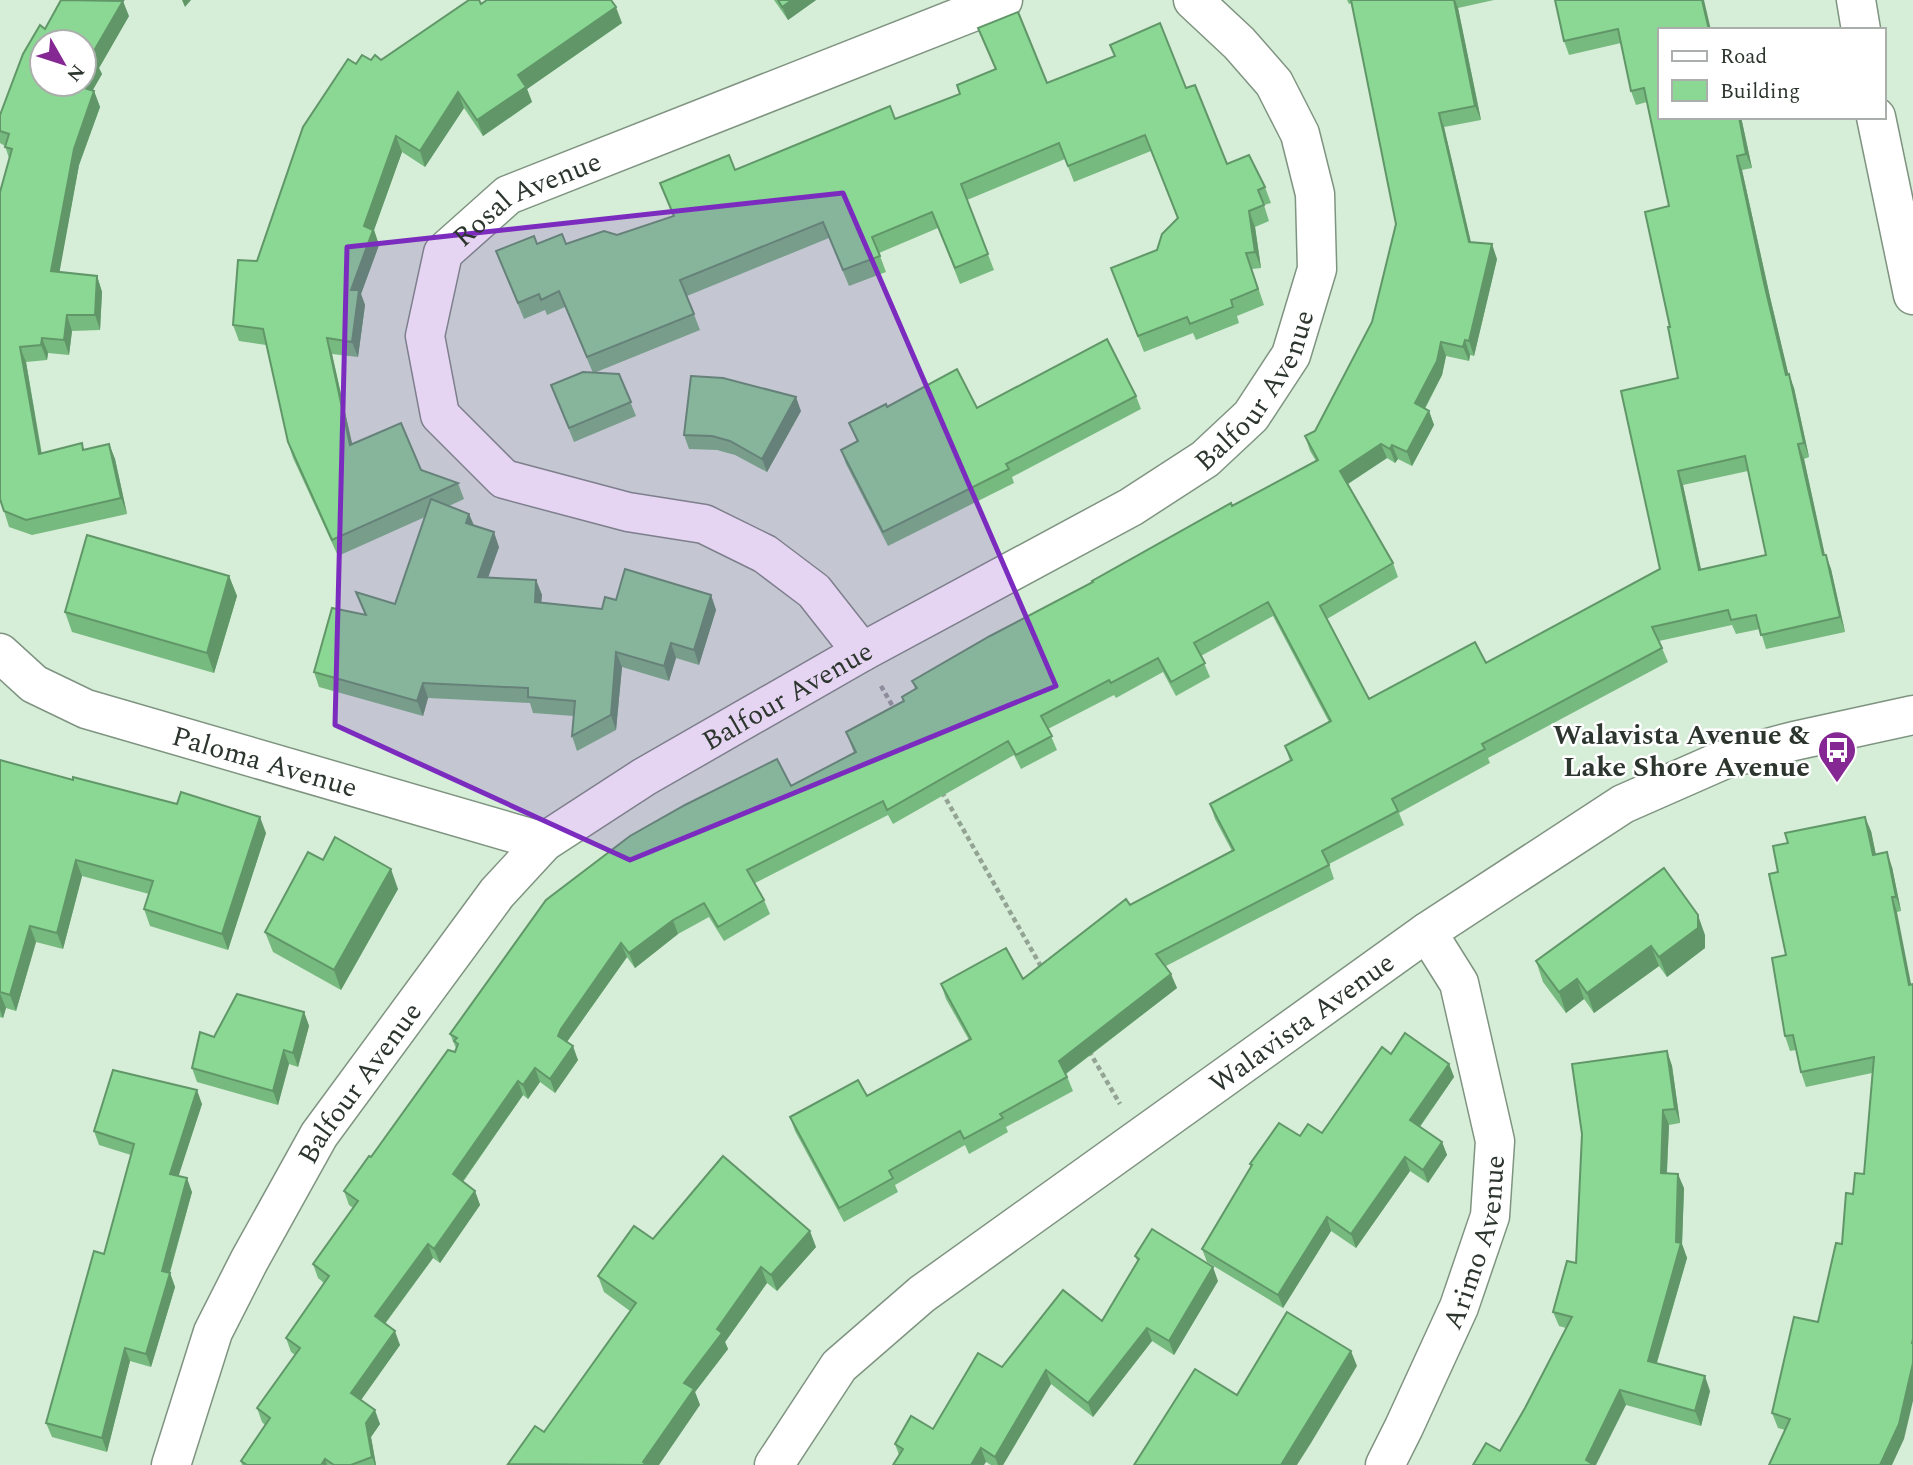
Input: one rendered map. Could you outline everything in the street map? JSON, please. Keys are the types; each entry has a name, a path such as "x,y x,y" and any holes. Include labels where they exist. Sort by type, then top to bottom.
{"street":[{"name":"Rosal Avenue","path":"862,652 814,591 765,554 704,524 628,512 504,478 440,415 425,335 443,253 508,195 1003,0"},
{"name":"Balfour Avenue","path":"172,1465 213,1332 319,1135 497,893 544,842 643,777 862,652 1131,506 1205,459 1251,416 1291,355 1317,270 1315,194 1300,134 1274,83 1239,43 1193,0"},
{"path":"1856,0 1861,28"},
{"path":"1877,119 1913,295"},
{"name":"Paloma Avenue","path":"0,653 34,684 86,709 544,842"},
{"name":"Walavista Avenue","path":"774,1465 839,1366 922,1294 1427,932 1623,804 1723,760 1913,715"},
{"name":"Arimo Avenue","path":"1385,1465 1459,1307 1490,1216 1495,1141 1460,983 1427,932"}],"path":[{"path":"862,652 897,713"},
{"path":"938,786 1049,980"},
{"path":"1084,1041 1139,1138"}],"highlighted area":[{"path":"843,193 1056,686 630,860 335,725 347,247"}],"building":[{"path":"61,0 123,1 98,44 98,28 46,28"},
{"path":"469,0 479,0 481,4 487,0 611,0 616,7 518,75 526,87 477,120 458,92 420,151 396,136 364,226 373,230 351,290 359,290 352,342 327,338 350,445 401,423 421,470 458,483 332,540 288,442 263,329 233,325 238,260 257,261 303,127 348,59 356,64 362,55 371,60 375,55 381,60"},
{"path":"778,0 792,0 782,7"},
{"path":"1351,0 1454,0 1475,106 1439,113 1469,242 1492,244 1469,341 1465,340 1463,347 1441,342 1437,361 1415,403 1429,411 1407,452 1392,445 1390,449 1381,444 1340,471 1393,563 1320,606 1369,699 1475,642 1486,663 1660,569 1621,391 1678,378 1645,212 1669,206 1644,88 1631,91 1618,29 1564,41 1555,0 1702,0 1709,28 1658,28 1658,119 1739,119 1746,154 1737,156 1764,283 1786,375 1789,374 1804,443 1798,444 1840,617 1761,635 1756,615 1731,620 1728,610 1652,627 1662,648 1482,744 1485,749 1392,799 1398,811 1322,851 1329,865 1156,954 1171,974 1059,1061 1067,1077 1000,1114 1003,1118 964,1139 960,1131 889,1171 893,1178 839,1208 790,1117 858,1080 867,1096 971,1039 941,984 1006,948 1023,979 1126,899 1130,905 1234,850 1210,804 1292,760 1285,746 1331,721 1268,602 1194,643 1205,663 1171,682 1158,658 1041,716 1052,736 1016,755 1008,741 887,810 883,801 747,870 764,900 718,927 704,903 673,920 629,953 621,943 561,1029 558,1036 573,1046 550,1079 535,1068 523,1085 518,1081 453,1174 475,1191 434,1249 428,1244 375,1316 395,1331 351,1393 375,1410 366,1423 372,1457 351,1465 334,1465 325,1459 321,1465 247,1465 241,1461 270,1418 257,1408 300,1348 286,1338 329,1276 313,1264 358,1201 344,1191 448,1050 455,1052 458,1044 454,1041 457,1038 450,1034 546,900 630,836 777,759 791,786 856,752 846,732 904,701 902,697 917,688 912,681 1231,503 1232,506 1318,460 1305,436 1315,431 1372,322 1396,224","holes":["1745,456 1766,555 1699,570 1678,471"]},
{"path":"1018,12 1047,83 1115,56 1110,45 1160,23 1186,88 1195,85 1227,164 1249,155 1265,187 1258,190 1264,205 1249,211 1255,252 1246,253 1258,289 1231,300 1233,307 1190,324 1187,317 1138,336 1111,268 1157,250 1162,234 1178,218 1145,135 1068,166 1059,143 961,184 988,254 955,268 932,212 872,237 880,256 843,270 823,222 680,280 694,314 587,357 559,291 541,300 539,294 518,303 496,251 534,236 537,244 562,234 566,244 604,231 617,235 674,216 660,183 729,155 735,170 890,106 895,119 960,94 957,85 996,69 978,28"},
{"path":"28,45 28,98 92,98 74,149 51,271 97,276 95,315 67,315 64,340 42,338 41,345 20,347 39,454 82,443 83,450 109,444 121,498 26,520 4,511 0,499 0,192 12,149 5,147 9,134 0,131 0,115"},
{"path":"1107,339 1136,396 1006,464 1009,469 883,532 841,450 858,441 849,423 886,404 887,407 957,369 977,408"},
{"path":"583,372 619,374 631,402 569,428 551,385"},
{"path":"691,376 723,378 796,397 762,459 730,441 712,436 684,435"},
{"path":"431,499 469,514 466,523 494,532 478,577 536,580 535,602 602,609 605,597 616,600 625,569 711,595 694,650 671,643 664,666 616,652 611,715 572,736 575,701 528,697 528,688 423,683 417,701 314,672 332,608 366,615 356,592 395,604"},
{"path":"87,535 229,576 207,653 65,612"},
{"path":"0,760 177,804 181,792 260,817 222,934 144,909 153,881 76,860 57,933 30,926 10,995 0,992"},
{"path":"1865,817 1873,855 1887,852 1896,897 1892,897 1909,985 1913,984 1913,1363 1899,1424 1880,1465 1769,1465 1790,1419 1772,1413 1794,1317 1818,1322 1836,1243 1842,1244 1846,1193 1853,1194 1855,1173 1864,1174 1874,1057 1801,1072 1793,1035 1785,1036 1772,958 1786,955 1769,874 1778,872 1773,846 1788,843 1785,833"},
{"path":"335,837 391,869 334,970 265,932 308,852 323,860"},
{"path":"1664,868 1698,915 1698,928 1659,957 1651,946 1587,993 1577,979 1559,992 1536,961"},
{"path":"237,994 304,1012 293,1053 284,1050 273,1091 192,1068 200,1032 214,1037"},
{"path":"1405,1033 1449,1064 1410,1120 1442,1142 1423,1170 1405,1157 1351,1234 1327,1217 1278,1295 1202,1249 1252,1165 1250,1164 1279,1123 1300,1136 1308,1124 1322,1133 1382,1047 1391,1054"},
{"path":"1667,1051 1675,1109 1663,1110 1661,1173 1678,1174 1676,1242 1681,1243 1648,1361 1705,1376 1695,1411 1620,1390 1586,1460 1594,1465 1473,1465 1486,1443 1500,1451 1572,1317 1553,1312 1567,1261 1576,1263 1582,1134 1572,1064"},
{"path":"113,1070 197,1090 170,1174 187,1178 162,1271 170,1273 146,1354 125,1348 102,1438 46,1423 94,1251 104,1254 134,1144 94,1131"},
{"path":"723,1156 810,1231 771,1275 761,1267 717,1329 722,1333 684,1383 694,1389 643,1462 647,1465 508,1464 535,1426 544,1432 636,1303 598,1276 634,1226 653,1239"},
{"path":"1152,1229 1213,1267 1169,1341 1147,1328 1088,1403 1046,1370 995,1457 981,1448 971,1465 893,1465 903,1449 895,1444 911,1416 933,1429 978,1353 1002,1367 1063,1290 1102,1321 1139,1259 1135,1256"},
{"path":"1287,1312 1351,1351 1281,1465 1134,1465 1195,1369 1237,1395"}],"place":[{"name":"Walavista Avenue & Lake Shore Avenue","path":"1837,784"}]}
